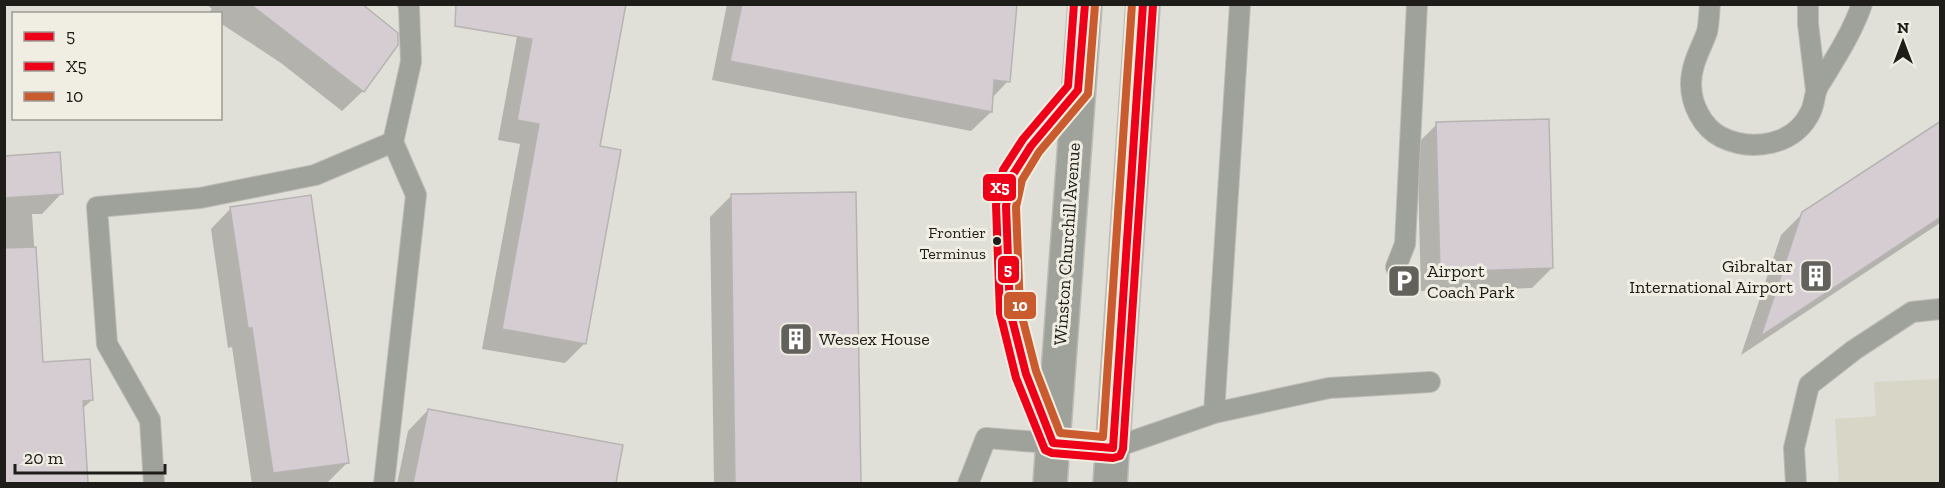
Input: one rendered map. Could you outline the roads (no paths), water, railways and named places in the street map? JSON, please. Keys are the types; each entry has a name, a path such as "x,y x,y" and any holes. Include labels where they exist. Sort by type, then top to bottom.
{"street":[{"name":"Winston Churchill Avenue","path":"1050,483 1085,4"},
{"path":"1110,483 1143,4"}],"lane":[{"path":"384,483 416,195 393,142 411,62 408,4"},
{"path":"1214,413 1240,4"},
{"path":"1396,267 1405,244 1417,4"},
{"path":"1710,4 1707,31 1695,59 1691,82 1694,103 1703,122 1718,136 1741,145 1765,145 1786,138 1798,129 1811,111 1816,90 1848,36 1862,4"},
{"path":"1808,4 1808,24 1816,90"},
{"path":"1053,443 1026,374 1010,312 1006,206 1012,176 1024,156 1078,90"},
{"path":"154,483 150,420 107,344 97,207 200,198 315,175 393,142"},
{"path":"1796,483 1794,448 1809,385 1854,350 1912,312 1941,309"},
{"path":"968,483 986,438 1113,448 1214,413 1329,388 1430,382"}],"place":[{"name":"Frontier Terminus","path":"997,241"},
{"name":"Gibraltar International Airport","path":"1816,276"},
{"name":"Airport Coach Park","path":"1404,281"},
{"name":"Wessex House","path":"796,339"}]}
